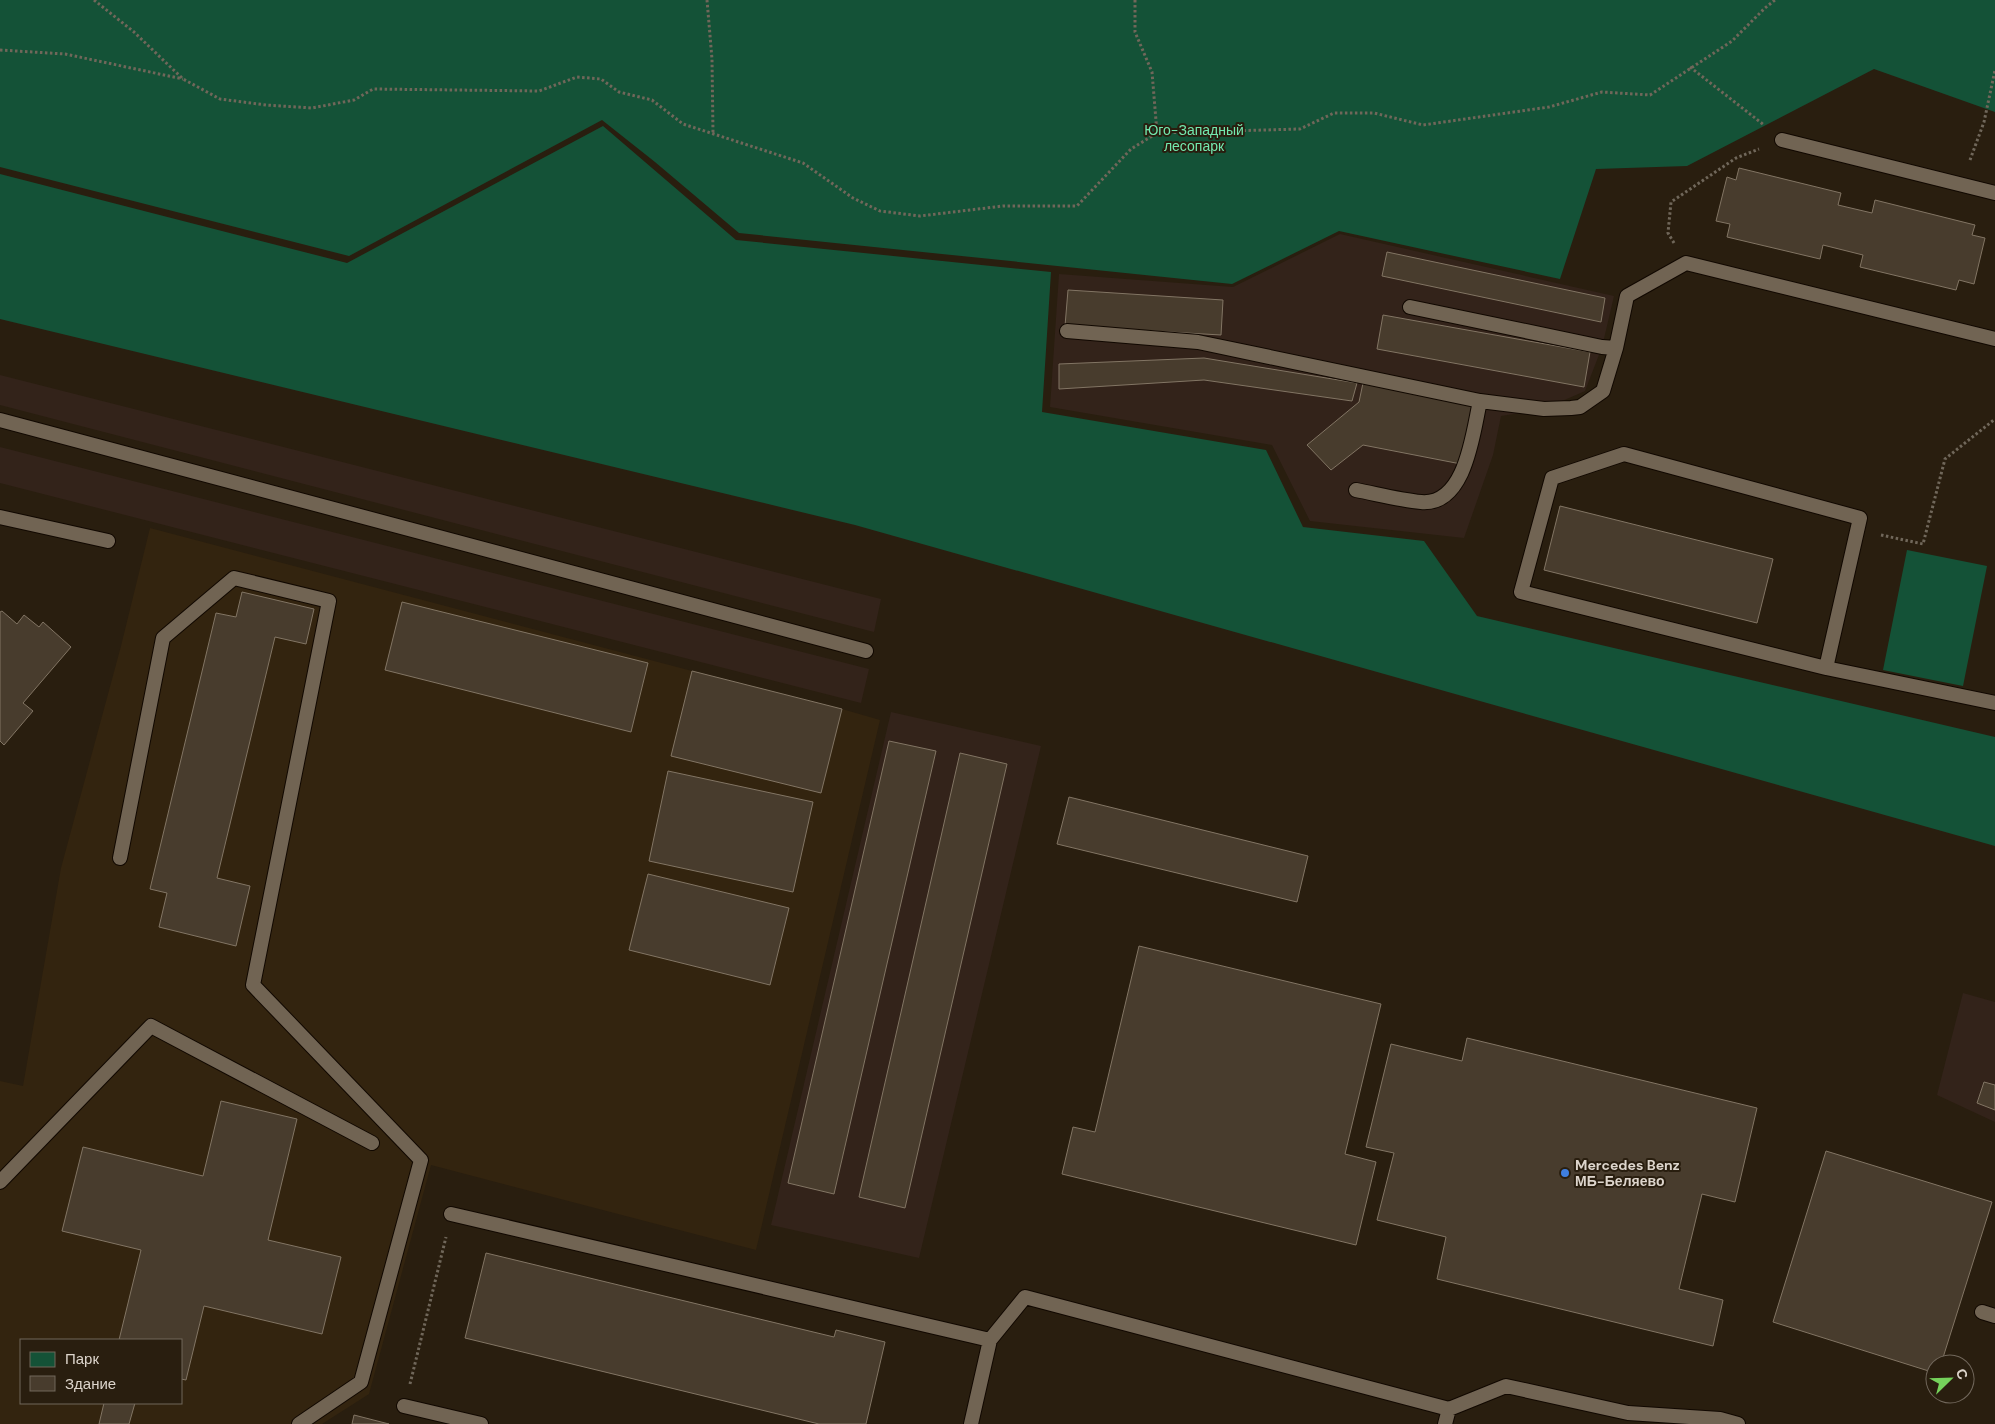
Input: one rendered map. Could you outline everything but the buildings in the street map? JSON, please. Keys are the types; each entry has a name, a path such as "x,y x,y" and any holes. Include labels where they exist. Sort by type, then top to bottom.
{"lane":[{"path":"1782,140 1995,194"},
{"path":"1067,331 1198,342 1480,400 1544,409 1580,406 1603,391 1616,348 1627,296 1686,263 1995,339"},
{"path":"1410,307 1602,347 1616,348"},
{"path":"1356,490 1423,502 1438,500 1455,486 1465,465 1480,400"},
{"path":"0,420 866,651"},
{"path":"1826,668 1860,518 1624,454 1552,478 1521,592 1826,668 1995,702"},
{"path":"0,517 108,541"},
{"path":"120,858 163,638 234,578 329,601 253,985 421,1160 361,1382 299,1424"},
{"path":"0,1182 151,1026 372,1143"},
{"path":"451,1214 990,1340"},
{"path":"971,1424 990,1340 1025,1296 1448,1409 1506,1386 1628,1413 1720,1419 1738,1424"},
{"path":"404,1406 481,1424"},
{"path":"1446,1424 1448,1409"}],"path":[{"path":"94,0 134,32 184,79 220,98 266,105 312,108 354,100 373,89 539,91 577,77 601,79 619,92 652,100 683,124 803,163 853,198 880,211 920,216 1003,206 1077,206 1131,149 1157,133 1300,129 1334,113 1374,113 1423,125 1549,107 1602,92 1650,95 1732,41 1775,0"},
{"path":"706,0 712,59 713,133"},
{"path":"1135,0 1135,32 1152,72 1157,133"},
{"path":"0,50 65,54 184,79"},
{"path":"1690,67 1782,140"},
{"path":"1961,184 1984,122 1995,70"},
{"path":"1686,263 1668,233 1671,202 1736,158 1782,140"},
{"path":"1857,531 1923,544 1945,459 1995,419"},
{"path":"404,1406 451,1214"}],"shaded area":[{"path":"1340,234 1614,296 1602,347 1585,391 1544,409 1501,416 1493,455 1464,538 1310,521 1272,445 1050,407 1059,274 1233,287"},
{"path":"0,375 881,599 874,632 0,405"},
{"path":"0,447 869,669 861,703 0,483"},
{"path":"150,528 880,720 756,1250 431,1165 369,1394 322,1424 0,1424 0,1081 23,1086 61,868 121,646"},
{"path":"891,712 1041,746 919,1258 771,1225"},
{"path":"1963,993 1995,1002 1995,1122 1937,1095"}],"green space":[{"name":"Юго-Западный лесопарк","path":"0,0 1995,0 1995,112 1874,69 1687,166 1596,169 1560,279 1339,231 1232,284 739,233 602,120 349,256 0,167"},
{"path":"603,126 736,240 1051,272 1042,412 1266,450 1303,527 1424,541 1477,616 1995,737 1995,846 855,525 0,319 0,174 347,263"},
{"path":"1907,550 1987,566 1963,686 1883,670"}],"place":[{"name":"Mercedes Benz МБ-Беляево","path":"1565,1173"}]}
